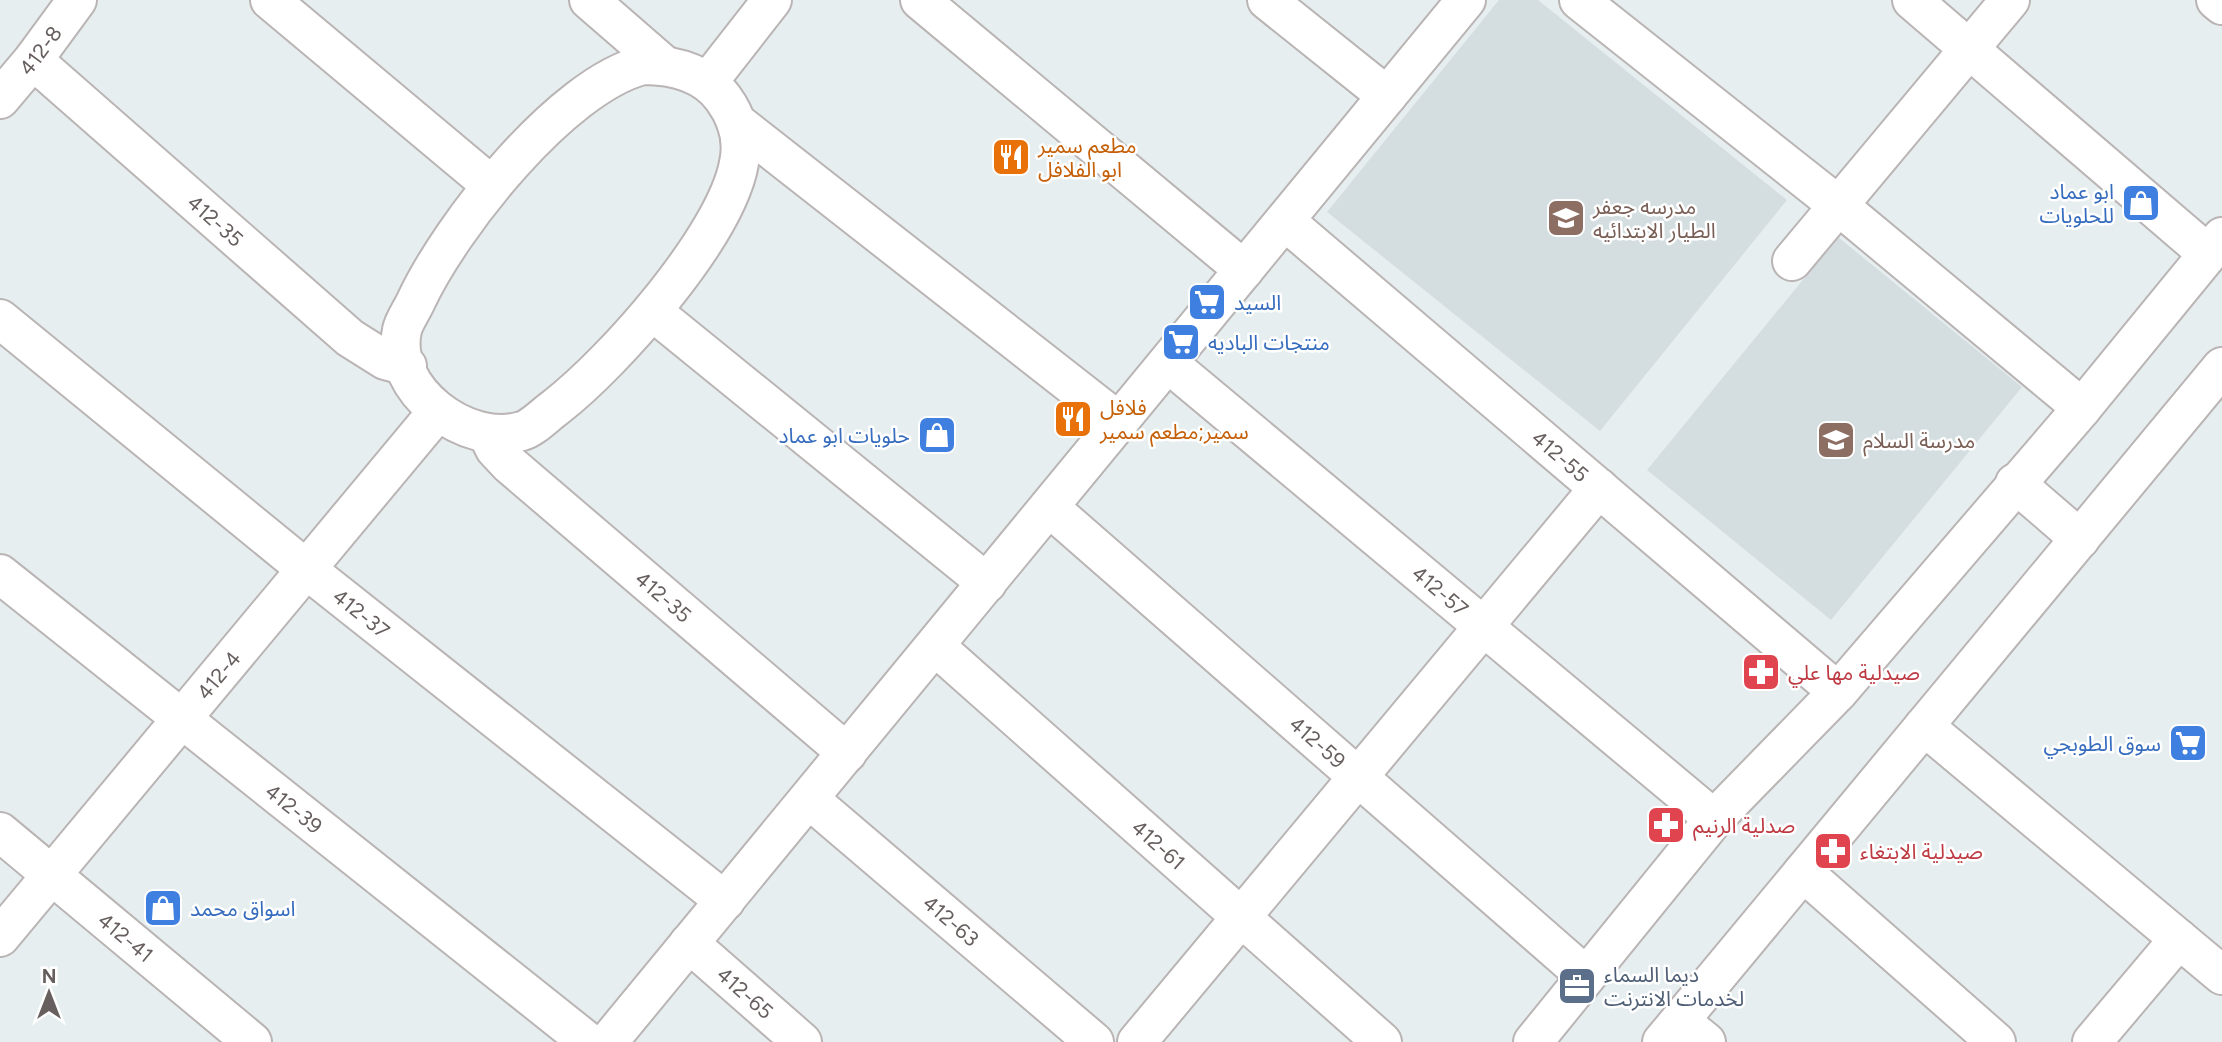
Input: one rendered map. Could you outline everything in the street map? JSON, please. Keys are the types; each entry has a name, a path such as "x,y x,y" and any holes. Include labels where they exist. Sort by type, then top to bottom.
{"street":[{"name":"412-8","path":"0,99 33,60 77,0"},
{"path":"271,0 491,185"},
{"path":"589,0 664,65"},
{"path":"708,82 772,0"},
{"path":"920,0 1244,270"},
{"path":"1267,0 1387,96"},
{"path":"608,1042 1466,0"},
{"path":"1579,0 1839,206 2082,408"},
{"path":"1533,1042 1714,819 1838,692 2082,408 2215,246 1912,0"},
{"path":"1792,261 2010,0"},
{"path":"2216,0 2222,5"},
{"name":"412-35","path":"33,60 349,338 386,359 407,366"},
{"path":"664,65 694,74 708,82 720,94 736,122 740,151 735,181 683,270 652,311 592,375 523,431 487,433 452,422 424,398 407,366 402,331 420,291 441,255 491,185 553,123 624,70 664,65"},
{"path":"736,122 1119,422"},
{"name":"412-55","path":"1284,221 1838,692"},
{"path":"652,311 987,583"},
{"name":"412-37","path":"0,319 306,569 725,901"},
{"name":"412-57","path":"1168,363 1714,819"},
{"path":"1683,1035 1803,872 2222,367"},
{"name":"412-4","path":"0,937 438,411"},
{"name":"412-35","path":"487,433 495,449 509,464 847,753"},
{"path":"2015,483 2080,539"},
{"path":"1137,1042 1599,488"},
{"name":"412-59","path":"1049,507 1587,976"},
{"name":"412-39","path":"0,574 588,1042"},
{"name":"412-61","path":"935,646 1382,1042"},
{"path":"1924,726 2222,975"},
{"name":"412-63","path":"809,799 1094,1042"},
{"name":"412-41","path":"0,832 252,1042"},
{"path":"1803,872 1996,1042"},
{"path":"2092,1042 2179,939"},
{"name":"412-65","path":"689,943 802,1042"}],"shaded area":[{"path":"1499,0 1538,0 1787,200 1600,431 1327,212"},
{"path":"1838,237 2022,387 1831,620 1647,470"}],"place":[{"name":"مطعم سمير ابو الفلافل","path":"1011,157"},
{"name":"ابو عماد للحلويات","path":"2141,203"},
{"name":"مدرسه جعفر الطيار الابتدائيه","path":"1566,218"},
{"name":"السيد","path":"1207,302"},
{"name":"منتجات الباديه","path":"1181,342"},
{"name":"فلافل سمير;مطعم سمير","path":"1073,419"},
{"name":"حلويات ابو عماد","path":"937,435"},
{"name":"مدرسة السلام","path":"1836,440"},
{"name":"صيدلية مها علي","path":"1761,672"},
{"name":"سوق الطوبجي","path":"2188,743"},
{"name":"صدلية الرنيم","path":"1666,825"},
{"name":"صيدلية الابتغاء","path":"1833,851"},
{"name":"اسواق محمد","path":"163,908"},
{"name":"ديما السماء لخدمات الانترنت","path":"1577,986"}]}
